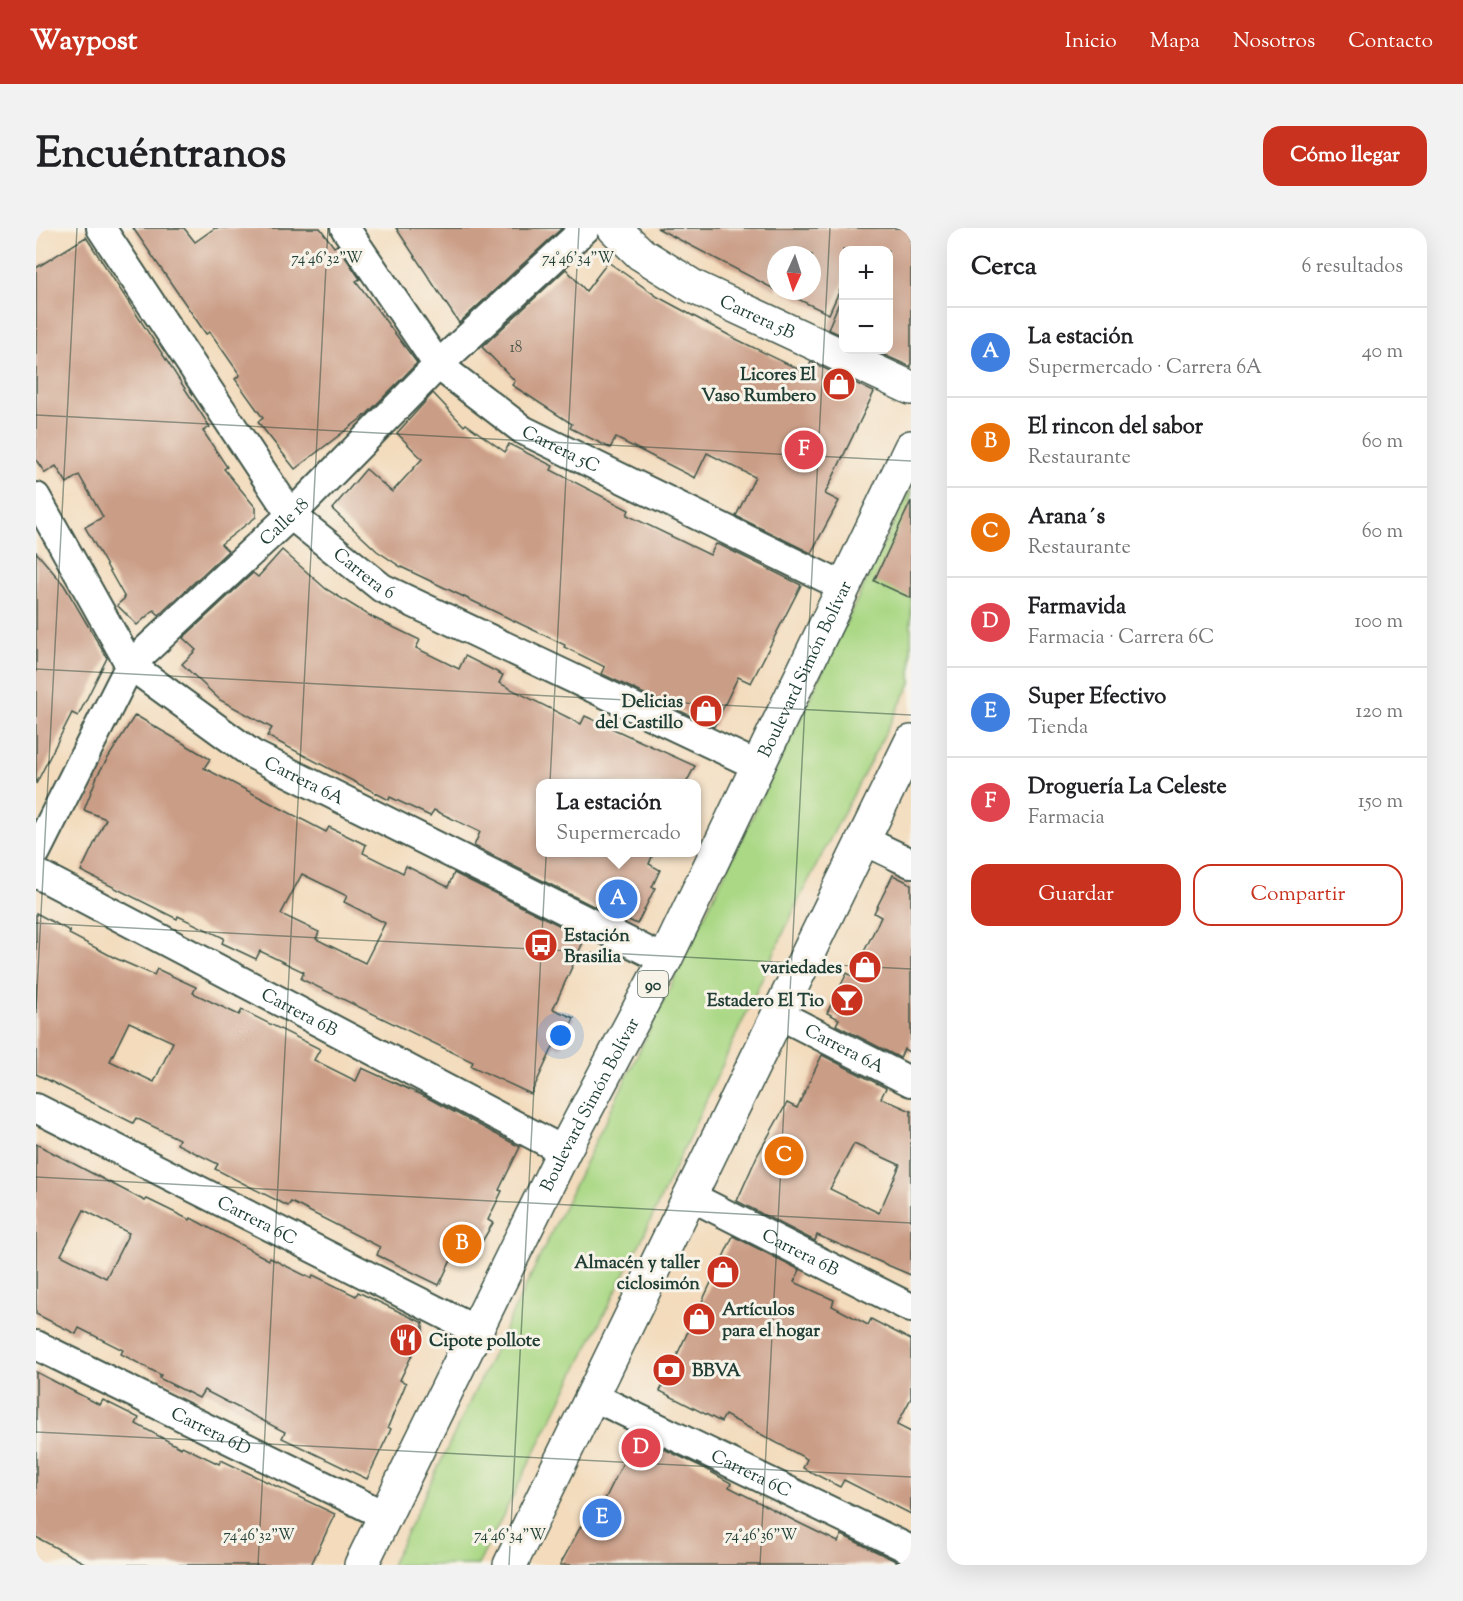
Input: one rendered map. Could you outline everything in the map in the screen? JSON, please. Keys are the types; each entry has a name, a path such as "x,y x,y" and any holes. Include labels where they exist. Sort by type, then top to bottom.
{"main road":[{"name":"Carrera 5B","path":"614,228 641,254 694,287 911,388"},
{"name":"Boulevard Simón Bolívar","path":"361,1565 564,1151 665,960 911,447"},
{"path":"510,1565 911,742"}],"street":[{"name":"Carrera 6","path":"102,228 291,514 382,588 758,766"},
{"name":"Carrera 5C","path":"345,228 438,365 523,430 844,587"},
{"name":"Calle 18","path":"36,852 130,665 291,514 438,365 586,228"},
{"name":"Carrera 6A","path":"36,497 130,665 252,754 665,960"},
{"path":"863,840 911,862"},
{"name":"Carrera 6B","path":"36,873 564,1151"},
{"name":"Carrera 6A","path":"778,1014 911,1082"},
{"name":"Carrera 6C","path":"36,1108 477,1331"},
{"name":"Carrera 6B","path":"690,1196 911,1308"},
{"name":"Carrera 6D","path":"36,1345 386,1516"},
{"name":"Carrera 6C","path":"592,1396 911,1550"}],"green space":[{"path":"911,488 911,683 799,899 642,1239 478,1565 391,1565"}],"building":[{"path":"133,228 184,228 195,242 215,228 320,228 334,247 337,245 360,279 356,281 417,363 367,414 295,469 258,422 263,418 235,379 240,375 210,332 206,334"},
{"path":"396,228 562,228 459,323"},
{"path":"657,228 911,228 911,367 882,354 893,354 893,246 839,246 839,292 829,314 800,300 821,300 821,246 767,246 767,285"},
{"path":"86,237 210,427 203,431 227,467 224,469 256,508 256,517 221,544 228,551 159,615 154,610 137,625 117,605 125,598 85,527 103,517 79,475 67,483 56,466 45,473 36,460 36,268"},
{"path":"608,262 658,297 736,339 806,373 811,362 874,392 825,494 839,501 811,553 736,516 755,477 707,453 695,478 616,438 610,448 570,428 572,424 512,385 515,381 482,347 566,269 586,291"},
{"path":"839,303 839,334 828,329"},
{"path":"433,393 464,426 466,424 505,452 509,444 553,466 551,470 629,510 627,515 710,555 716,544 801,585 751,683 738,677 714,727 602,674 605,667 564,647 565,645 401,567 377,551 332,509 366,469 392,492 422,459 397,433"},
{"path":"911,501 911,598 874,581"},
{"path":"282,550 326,589 372,617 420,640 416,648 459,669 465,656 503,675 499,683 581,724 585,716 695,766 688,779 536,779 536,857 652,857 649,864 660,870 652,887 655,888 637,924 600,906 599,909 474,846 480,832 434,810 430,816 390,797 389,800 267,736 272,728 220,700 182,664 196,650 183,638 253,573 258,577"},
{"path":"36,552 64,585 107,658 78,716 72,713 36,784"},
{"path":"135,715 210,759 204,768 326,832 329,827 366,845 363,853 403,873 406,866 448,887 454,873 585,938 553,1009 574,1018 561,1048 554,1045 531,1094 471,1066 473,1062 301,979 304,972 260,951 256,959 222,943 224,938 178,916 177,919 81,871 106,819 84,810 98,774","holes":["302,874 347,896 344,902 385,923 365,963 316,939 319,932 281,914"]},
{"path":"893,875 911,884 911,1053 904,1049 900,1058 836,1025 839,1019 827,1013 847,973 852,976 881,917 874,913"},
{"path":"36,913 70,931 69,934 115,958 154,975 157,969 196,987 193,993 239,1015 242,1010 320,1049 314,1060 356,1081 362,1068 426,1097 520,1147 499,1190 502,1191 488,1220 493,1223 473,1257 457,1248 439,1285 377,1255 380,1247 291,1202 288,1206 215,1169 218,1164 177,1144 179,1139 136,1118 133,1123 36,1074","holes":["129,1022 173,1042 154,1082 110,1061"]},
{"path":"822,1055 886,1088 881,1098 911,1111 911,1275 817,1235 815,1241 737,1201 757,1156 787,1103 797,1108","holes":["854,1144 900,1165 879,1213 830,1189"]},
{"path":"36,1144 145,1201 147,1199 190,1220 191,1218 269,1260 270,1258 312,1279 313,1275 356,1296 358,1292 423,1323 423,1332 400,1380 406,1383 388,1427 391,1429 367,1479 282,1438 285,1432 204,1390 199,1398 159,1378 161,1375 121,1354 123,1350 79,1328 76,1334 36,1314","holes":["84,1210 129,1233 106,1278 61,1255"]},
{"path":"733,1236 800,1270 794,1282 834,1300 832,1306 868,1325 871,1319 911,1340 911,1398 897,1425 911,1432 911,1514 844,1480 840,1487 803,1468 807,1459 725,1415 721,1422 660,1391"},
{"path":"36,1372 100,1405 103,1400 139,1418 136,1424 181,1448 182,1446 219,1464 221,1460 335,1514 311,1565 88,1565 36,1537"},
{"path":"636,1436 700,1466 731,1483 729,1487 838,1542 842,1535 904,1565 560,1565 581,1526 590,1530"}],"place":[{"name":"Licores El Vaso Rumbero","path":"839,384"},
{"name":"Droguería La Celeste","path":"804,450"},
{"name":"Delicias del Castillo","path":"706,711"},
{"name":"La estación","path":"618,899"},
{"name":"Estación Brasilia","path":"541,945"},
{"name":"variedades","path":"865,967"},
{"name":"Estadero El Tio","path":"847,1000"},
{"name":"Arana´s","path":"784,1156"},
{"name":"El rincon del sabor","path":"462,1244"},
{"name":"Almacén y taller ciclosimón","path":"723,1272"},
{"name":"Artículos para el hogar","path":"699,1319"},
{"name":"Cipote pollote","path":"406,1340"},
{"name":"BBVA","path":"669,1370"},
{"name":"Farmavida","path":"641,1448"},
{"name":"Super Efectivo","path":"602,1518"}]}
